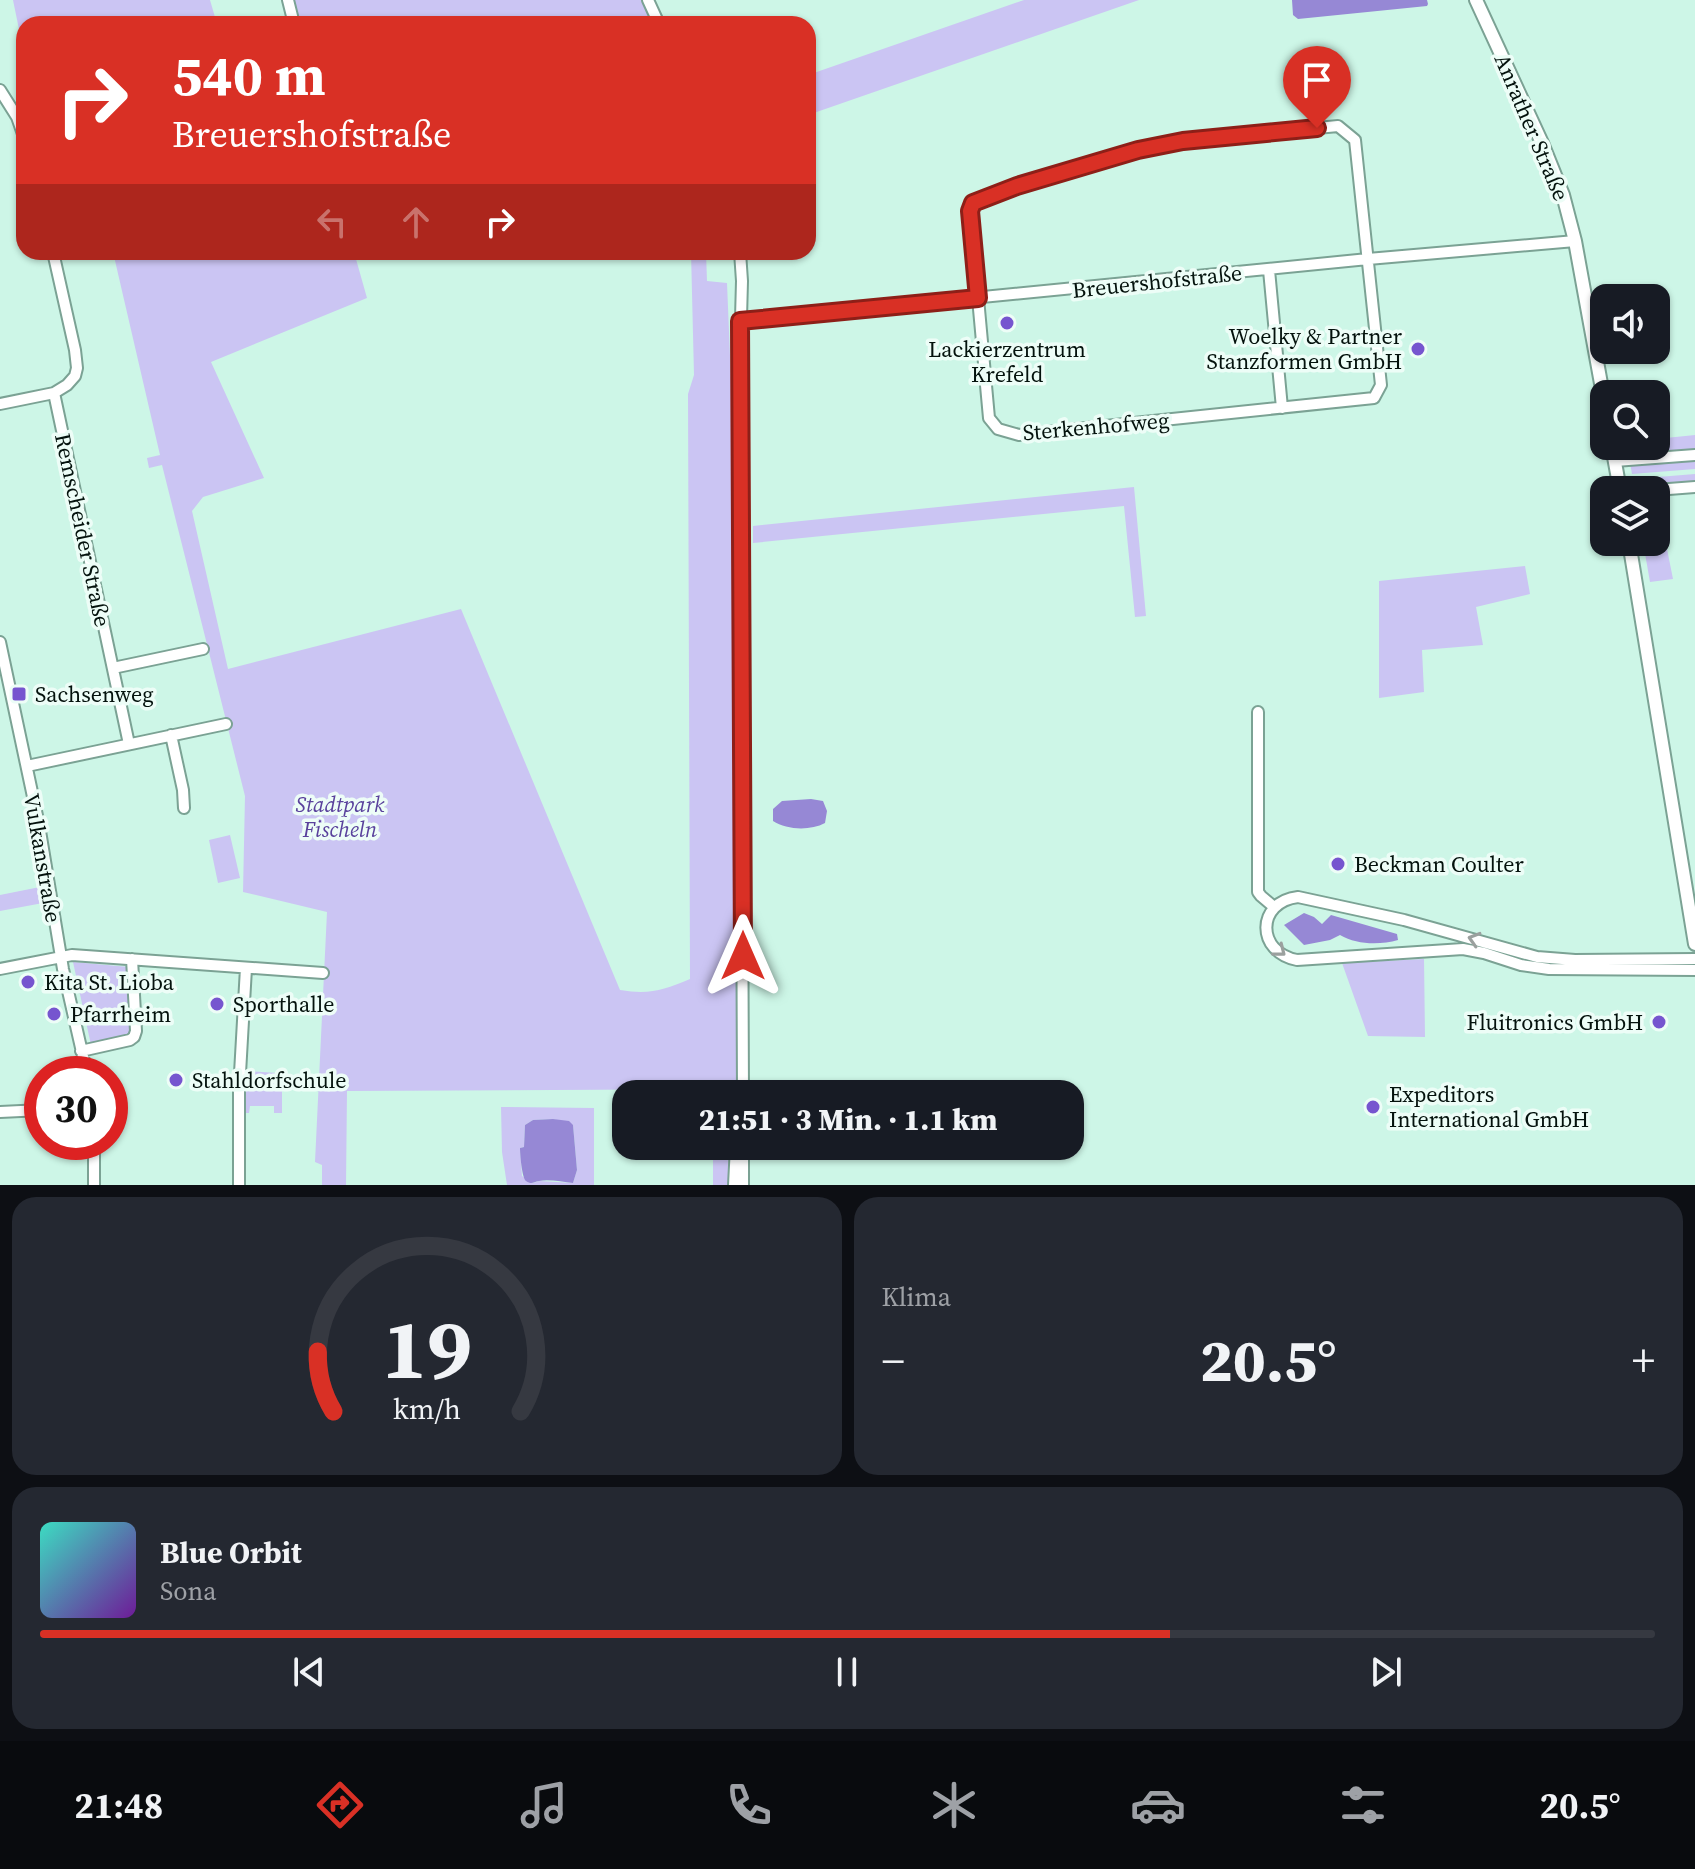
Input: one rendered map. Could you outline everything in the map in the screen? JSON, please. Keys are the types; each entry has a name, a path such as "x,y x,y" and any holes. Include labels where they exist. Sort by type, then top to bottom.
{"main road":[{"name":"Anrather Straße","path":"1476,0 1563,195 1575,241 1600,380"},
{"path":"1615,461 1618,476"},
{"path":"1631,556 1695,944"}],"street":[{"path":"0,90 16,115"},
{"name":"Sterkenhofweg","path":"1338,126 1355,140 1368,259 1381,385 1374,398 1019,435 998,429 989,418 970,211 973,203 1017,186 1138,150 1183,141 1338,126"},
{"name":"Breuershofstraße","path":"740,321 1575,241"},
{"path":"0,404 54,393 75,376 77,368 68,314 55,260"},
{"path":"741,260 743,1080"},
{"path":"1269,270 1282,408"},
{"name":"Remscheider Straße","path":"54,393 129,744"},
{"path":"1615,461 1695,455"},
{"path":"1670,489 1695,487"},
{"name":"Vulkanstraße","path":"0,642 42,839 60,956 82,1056"},
{"path":"113,668 203,649"},
{"path":"1258,712 1258,892 1274,907"},
{"path":"27,766 226,724"},
{"path":"171,735 184,808"},
{"path":"1695,959 1550,964 1521,965 1463,949 1312,960 1287,958 1273,947 1267,933 1268,916 1274,907 1289,898 1298,897 1447,931 1550,964 1695,970"},
{"path":"0,969 72,955 323,973"},
{"path":"81,1051 134,1037 132,959"},
{"path":"239,1185 239,1091 246,968"},
{"path":"0,1112 24,1111"},
{"path":"94,1160 94,1185"},
{"path":"734,1185 735,1160"},
{"path":"743,1160 743,1185"}],"green space":[{"path":"13,0 210,0 215,16 16,16"},
{"path":"290,0 644,0 651,16 294,16"},
{"path":"1024,0 1139,0 816,112 816,72"},
{"name":"Stadtpark Fischeln","path":"115,260 356,260 367,298 211,362 264,478 203,497 192,511 228,669 461,609 620,990 648,992 664,989 690,979 688,394 694,375 691,260 706,260 707,281 727,283 731,380 738,1080 612,1080 612,1090 347,1091 346,1185 322,1185 322,1165 315,1162 327,912 243,892 245,796 162,465 149,468 147,458 160,455"},
{"path":"1695,435 1695,451 1670,453 1670,438"},
{"path":"1695,458 1695,469 1632,474 1630,463"},
{"path":"1695,474 1695,484 1670,486 1670,476"},
{"path":"1134,487 1146,616 1135,617 1124,506 753,543 753,526"},
{"path":"1645,556 1668,556 1673,579 1650,582"},
{"path":"1525,566 1530,594 1476,607 1483,645 1422,650 1424,692 1379,698 1379,581"},
{"path":"230,835 240,878 218,883 209,840"},
{"path":"40,887 43,903 0,911 0,895"},
{"path":"1424,959 1425,1037 1368,1036 1342,963"},
{"path":"73,962 129,967 131,1036 91,1045"},
{"path":"246,1071 282,1075 282,1113 274,1113 274,1106 250,1106 249,1113 244,1113"},
{"path":"501,1107 594,1108 594,1185 507,1185 502,1152","holes":["553,1119 573,1125 577,1170 573,1183 533,1183 522,1176 520,1148 524,1147 525,1125 533,1120"]},
{"path":"713,1160 729,1160 728,1185 713,1185"}],"shaded area":[{"path":"1292,0 1427,0 1428,4 1298,19 1293,15"},
{"path":"782,801 823,801 827,811 825,823 799,828 773,821 773,809"},
{"path":"1304,913 1322,924 1331,915 1397,934 1398,940 1369,943 1340,935 1304,945 1284,925"},
{"path":"533,1120 569,1121 573,1125 577,1170 573,1183 547,1180 528,1182 523,1175 520,1151 524,1147 525,1125"}],"place":[{"name":"Lackierzentrum Krefeld","path":"1007,323"},
{"name":"Woelky & Partner Stanzformen GmbH","path":"1418,349"},
{"name":"Sachsenweg","path":"19,694"},
{"name":"Beckman Coulter","path":"1338,864"},
{"name":"Kita St. Lioba","path":"28,982"},
{"name":"Sporthalle","path":"217,1004"},
{"name":"Pfarrheim","path":"54,1014"},
{"name":"Fluitronics GmbH","path":"1659,1022"},
{"name":"Stahldorfschule","path":"176,1080"},
{"name":"Expeditors International GmbH","path":"1373,1107"}],"route":[{"path":"743,956 740,321 978,298 970,211 973,203 1017,186 1138,150 1183,141 1317,128"}]}
